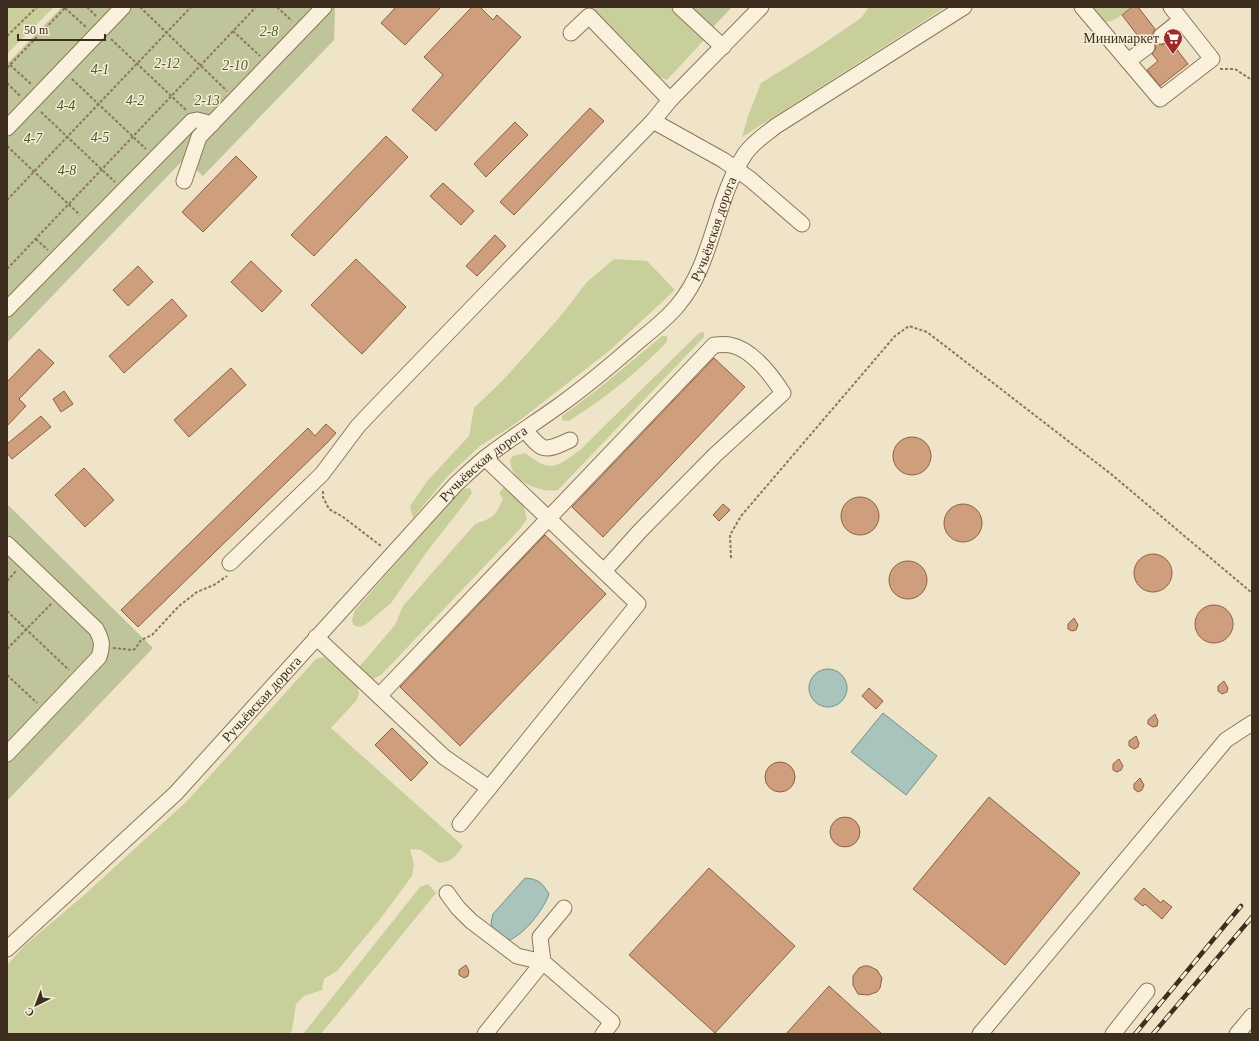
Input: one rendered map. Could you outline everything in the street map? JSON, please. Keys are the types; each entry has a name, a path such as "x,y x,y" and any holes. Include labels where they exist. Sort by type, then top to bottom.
{"street":[{"path":"7,128 123,7"},
{"path":"184,181 200,137 324,7"},
{"path":"680,7 723,47"},
{"path":"230,563 322,474 358,426 376,406 653,122 670,100 761,7"},
{"name":"Ручьёвская дорога","path":"7,949 176,793 456,484 485,458 598,376 677,306 689,291 700,270 736,170 746,153 761,137 964,7"},
{"path":"1082,7 1160,99 1212,59 1171,7"},
{"path":"571,33 584,11 670,100"},
{"path":"1161,36 1181,20"},
{"path":"1128,61 1147,47"},
{"path":"7,309 192,120 212,124"},
{"path":"653,122 723,160 750,179 802,224"},
{"path":"379,696 714,345 730,345 742,349 754,358 773,377 783,393 715,455 640,531 604,571"},
{"path":"525,430 542,448 551,449 570,440"},
{"path":"460,824 638,604 485,458"},
{"path":"7,544 96,629 101,638 102,647 99,657 7,754"},
{"path":"316,637 444,757 490,788"},
{"path":"980,1034 1226,740 1252,723"},
{"path":"447,893 458,908 471,921 517,956 543,962 612,1022 603,1034"},
{"path":"485,1034 543,962 540,937 564,908"},
{"path":"1113,1034 1147,991"},
{"path":"1237,1034 1252,1016"}],"path":[{"path":"7,36 37,7"},
{"path":"7,68 65,7 137,64 197,120"},
{"path":"140,7 236,99"},
{"path":"7,200 191,7"},
{"path":"7,269 256,7"},
{"path":"276,7 301,30"},
{"path":"233,31 269,64"},
{"path":"1212,59 1220,69 1235,69 1252,80"},
{"path":"10,65 34,100 67,137 123,190"},
{"path":"62,70 155,158"},
{"path":"7,83 34,100"},
{"path":"7,146 90,224"},
{"path":"36,239 57,258"},
{"path":"731,558 730,535 741,516 895,336 909,326 927,332 1111,474 1252,593"},
{"path":"322,474 323,496 329,509 343,517 391,555"},
{"path":"102,647 135,649 141,640 152,635 179,606 197,592 222,580 229,574 230,563"},
{"path":"7,649 60,595"},
{"path":"7,611 78,679"},
{"path":"7,675 46,712"}],"green space":[{"path":"7,7 54,7 7,54"},
{"path":"62,7 335,7 334,40 203,176 184,159 7,343 7,64"},
{"path":"588,7 672,7 705,39 667,80 654,75"},
{"path":"692,7 732,7 713,27"},
{"path":"869,7 946,7 742,137 748,116 761,83 814,50 861,18"},
{"path":"1088,7 1131,7 1115,19 1104,22"},
{"path":"614,259 647,261 675,290 609,351 515,424 480,446 448,476 413,518 410,506 428,480 469,436 474,408 503,380 559,318 587,282"},
{"path":"704,332 704,337 558,490 552,491 539,489 526,483 515,475 512,470 510,460 513,456 525,453 541,464 553,466 565,461 580,450 699,333"},
{"path":"662,336 667,336 667,342 633,374 608,394 569,421 562,420 562,416 598,389"},
{"path":"504,487 524,507 527,519 519,530 381,675 373,679 359,667 395,625 403,606 475,524 490,518 498,510 503,499 499,493"},
{"path":"470,488 472,493 468,499 426,553 391,603 365,625 359,627 353,625 352,620 355,610 451,501 463,489"},
{"path":"7,504 153,648 7,801"},
{"path":"324,657 358,686 359,694 356,701 331,728 463,846 458,853 451,860 439,863 421,850 410,849 414,865 412,876 381,918 337,971 324,979 322,990 304,996 296,1004 292,1031 289,1034 7,1034 7,965 24,946 83,896 187,801 316,659"},
{"path":"428,884 436,893 321,1034 303,1034 420,887"}],"water":[{"path":"824,669 832,669 842,674 846,681 846,695 842,702 832,707 824,707 814,702 812,699 809,692 809,684 814,674 817,672"},
{"path":"883,713 937,756 906,795 851,752"},
{"path":"525,878 534,879 540,882 549,894 543,907 533,921 521,933 509,940 494,931 491,923 493,914"}],"building":[{"path":"396,7 441,7 405,45 381,23"},
{"path":"472,7 480,7 493,20 497,15 521,37 436,131 412,110 443,75 424,57"},
{"path":"1132,7 1138,7 1155,29 1153,33 1154,41 1146,38 1141,40 1122,15"},
{"path":"1154,42 1162,45 1166,43 1172,50 1175,47 1188,64 1160,86 1147,70 1158,61 1152,54 1156,46"},
{"path":"590,108 604,121 514,215 500,202"},
{"path":"515,122 528,135 486,177 474,164"},
{"path":"386,136 408,157 314,256 291,235"},
{"path":"236,156 257,177 203,232 182,212"},
{"path":"443,183 474,211 461,225 430,196"},
{"path":"495,235 506,246 477,276 466,266"},
{"path":"356,259 406,307 362,354 311,305"},
{"path":"251,261 282,291 262,312 231,282"},
{"path":"138,266 153,282 128,306 113,290"},
{"path":"172,299 187,316 124,373 109,356"},
{"path":"39,349 54,363 19,399 26,406 7,426 7,382"},
{"path":"714,358 745,387 603,537 572,507"},
{"path":"231,368 246,385 189,437 174,420"},
{"path":"64,391 73,404 61,412 53,399"},
{"path":"41,416 51,427 12,459 7,453 7,444"},
{"path":"326,424 336,433 328,442 138,627 121,610 308,428 315,436"},
{"path":"908,437 916,437 923,440 928,445 931,456 928,467 923,472 916,475 908,475 901,472 896,467 893,460 893,452 896,445 901,440"},
{"path":"84,468 114,500 85,527 55,495"},
{"path":"856,497 864,497 871,500 876,505 879,516 876,527 871,532 864,535 856,535 849,532 844,527 841,520 841,512 844,505 849,500"},
{"path":"723,504 730,510 719,521 713,515"},
{"path":"959,504 967,504 977,509 981,516 981,530 977,537 967,542 959,542 949,537 947,534 944,527 944,519 949,509 952,507"},
{"path":"545,535 606,594 460,746 400,687"},
{"path":"1149,554 1157,554 1167,559 1171,566 1171,580 1167,587 1157,592 1149,592 1139,587 1137,584 1134,577 1134,569 1139,559 1142,557"},
{"path":"904,561 912,561 922,566 926,573 926,587 922,594 912,599 904,599 894,594 892,591 889,584 889,576 894,566 897,564"},
{"path":"1210,605 1218,605 1225,608 1230,613 1233,624 1230,635 1225,640 1218,643 1210,643 1203,640 1198,635 1195,628 1195,620 1198,613 1203,608"},
{"path":"1074,618 1078,625 1076,630 1072,631 1068,629 1068,624"},
{"path":"1224,681 1228,688 1227,692 1222,694 1218,691 1218,686"},
{"path":"869,688 883,701 876,709 862,696"},
{"path":"1155,714 1158,721 1157,726 1153,727 1148,724 1148,720"},
{"path":"392,728 428,763 411,781 375,745"},
{"path":"1136,736 1139,743 1138,747 1134,749 1129,746 1129,741"},
{"path":"1119,759 1123,766 1121,770 1117,772 1113,770 1113,764"},
{"path":"780,762 790,767 795,777 790,787 780,792 770,787 765,777 770,767"},
{"path":"1140,778 1144,785 1142,790 1138,792 1134,789 1134,784"},
{"path":"989,797 1080,873 1005,965 913,889"},
{"path":"845,817 855,822 860,832 855,842 845,847 835,842 830,832 835,822"},
{"path":"709,868 795,946 715,1033 629,955"},
{"path":"1144,888 1161,903 1163,900 1172,907 1162,919 1145,904 1143,906 1134,899"},
{"path":"466,965 469,971 468,976 464,978 459,975 459,970"},
{"path":"869,966 877,970 882,978 880,988 877,992 868,995 858,994 853,985 853,976 859,968"},
{"path":"829,986 882,1034 786,1034"}],"railway":[{"path":"1135,1034 1241,906"},
{"path":"1153,1034 1252,917"}],"place":[{"name":"Минимаркет","path":"1173,55"}],"park label":[{"name":"2-8","path":"269,31"},
{"name":"2-12","path":"167,63"},
{"name":"2-10","path":"235,65"},
{"name":"4-1","path":"100,69"},
{"name":"4-2","path":"135,100"},
{"name":"2-13","path":"207,100"},
{"name":"4-4","path":"66,105"},
{"name":"4-5","path":"100,137"},
{"name":"4-7","path":"33,138"},
{"name":"4-8","path":"67,170"}]}
